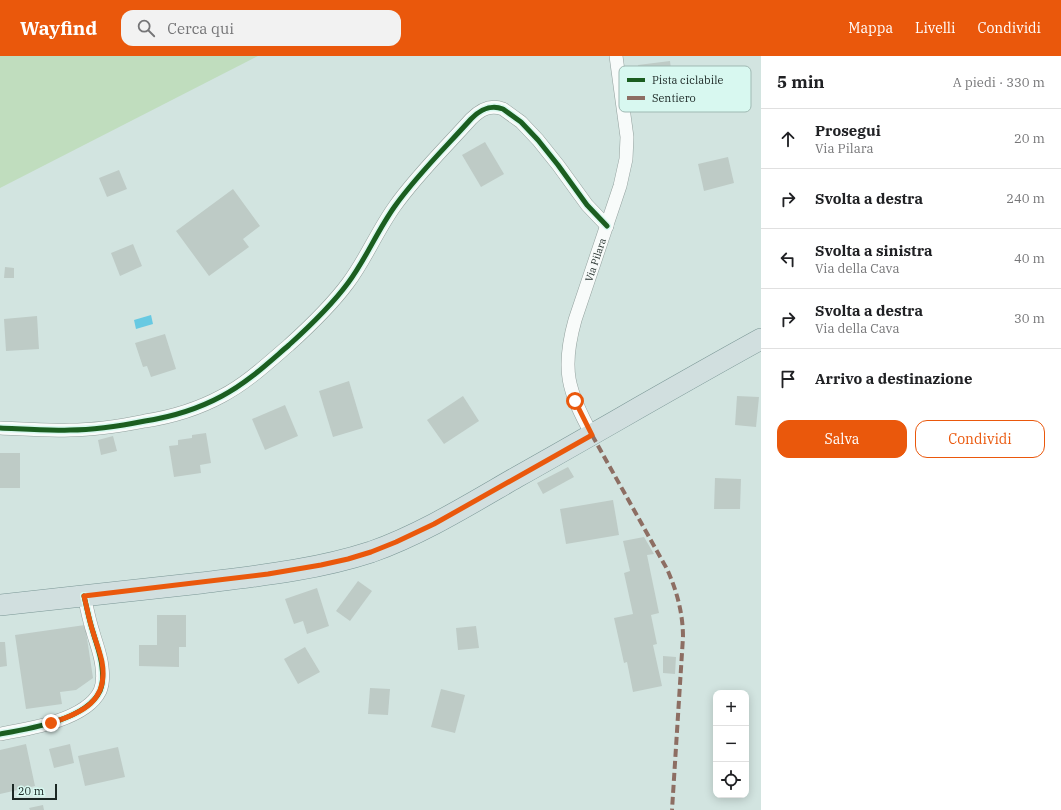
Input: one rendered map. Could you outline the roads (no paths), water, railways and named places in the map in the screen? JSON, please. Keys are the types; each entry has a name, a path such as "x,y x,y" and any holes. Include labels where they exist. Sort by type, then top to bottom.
{"main road":[{"path":"0,606 268,574 321,565 371,552 396,542 443,519 761,339"}],"street":[{"name":"Via Pilara","path":"616,56 619,80"},
{"path":"0,428 69,430 96,429 134,424 171,416 198,407 237,387 259,371 303,332 328,306 354,274 389,215 409,187 474,116 480,111 489,108 503,109 538,140 592,211 607,226"},
{"name":"Via Pilara","path":"592,435 573,395 568,377 568,359 571,333 620,186 626,155 626,137 623,112"},
{"path":"0,734 37,726 69,716 86,708 96,697 102,685 102,666 101,658 90,625 84,596"}],"water":[{"path":"151,315 153,324 136,329 134,320"}]}
